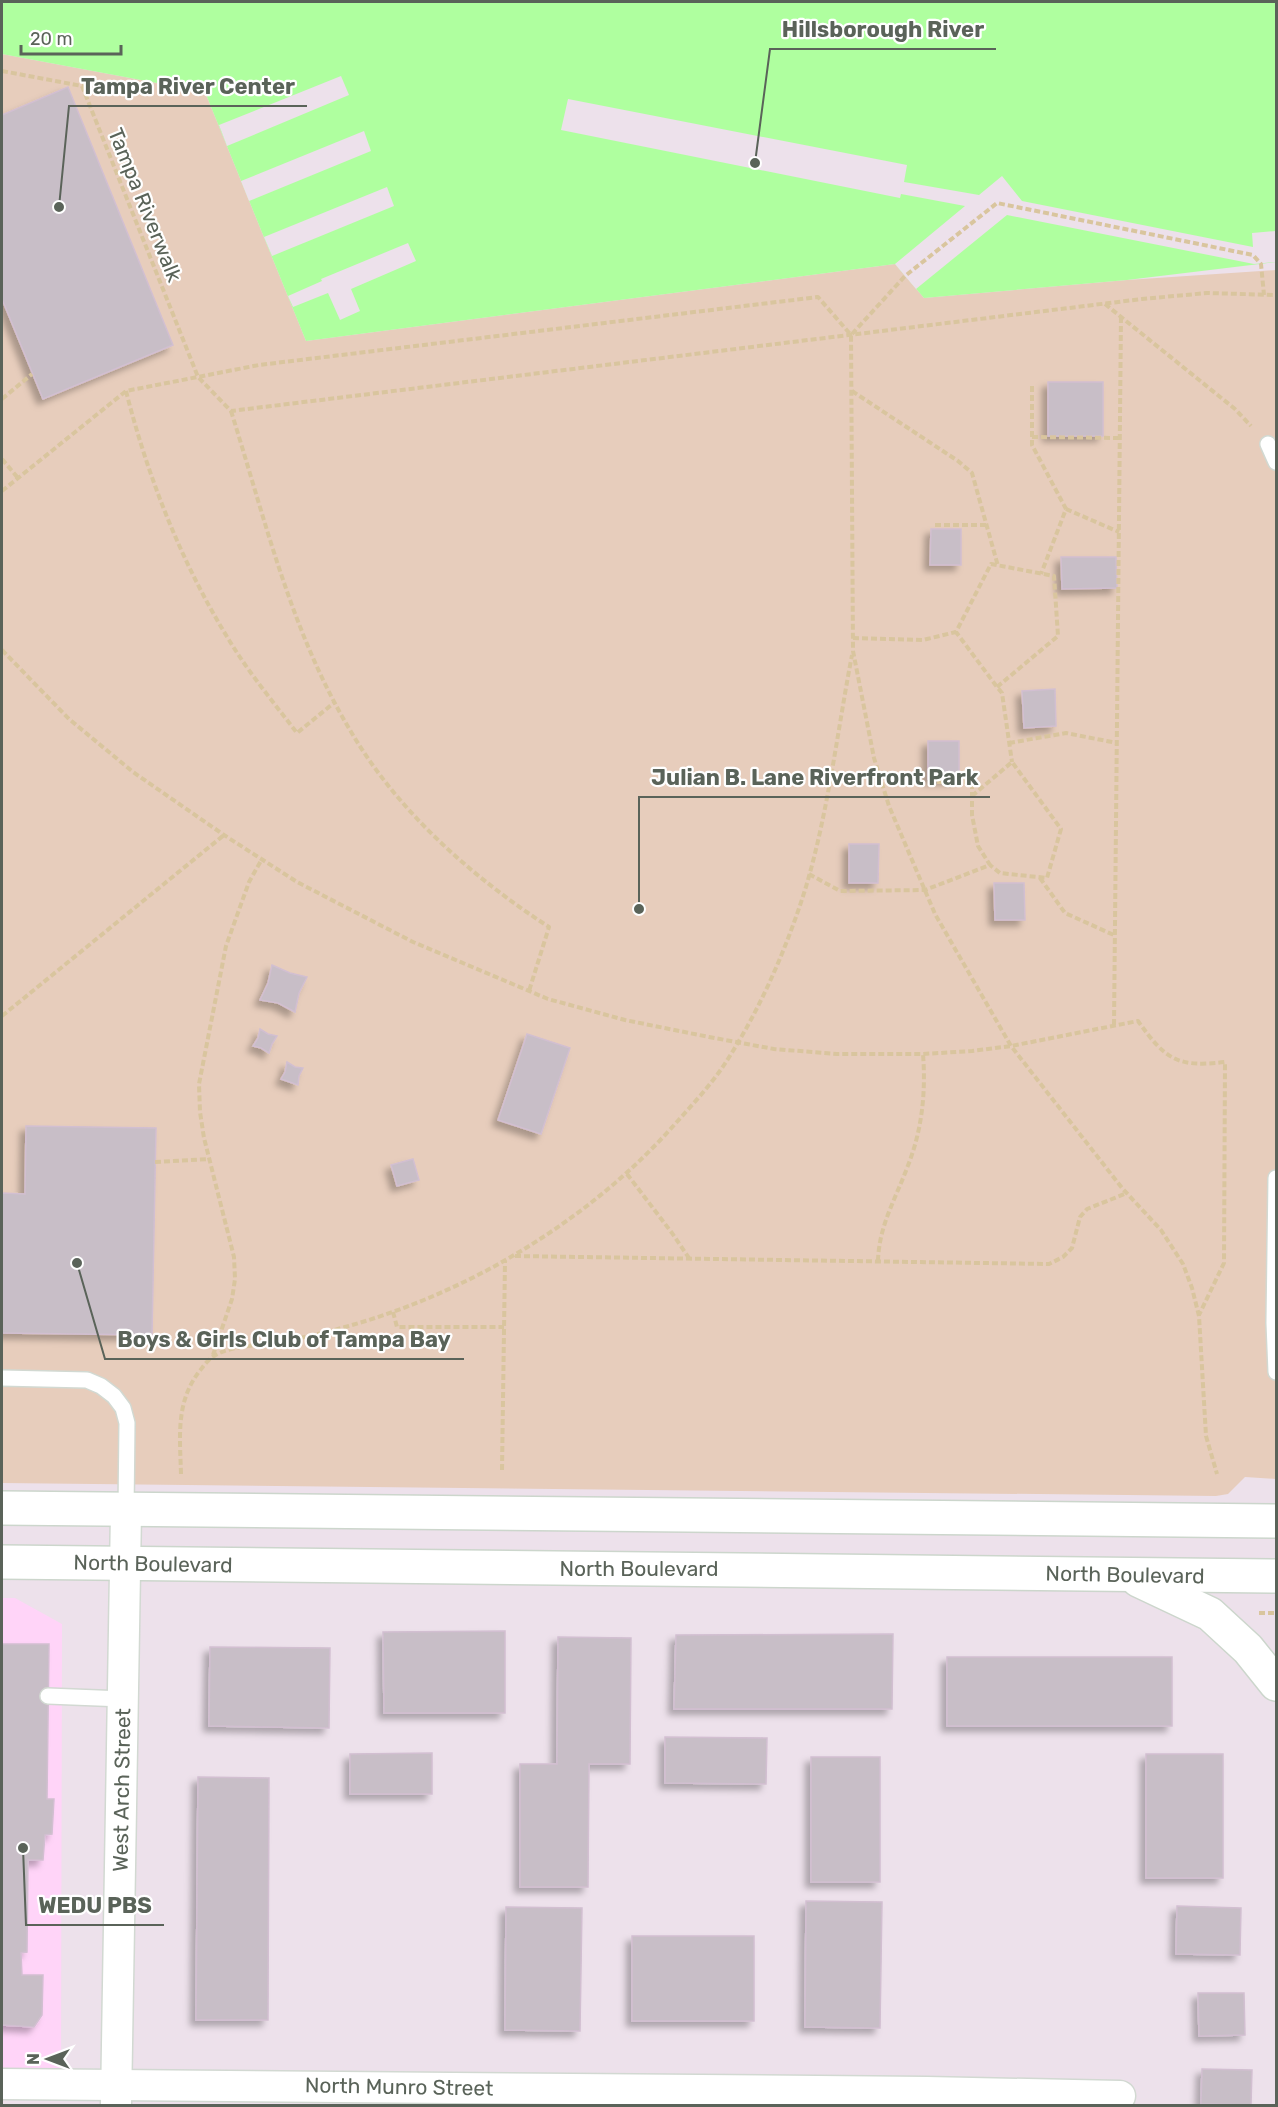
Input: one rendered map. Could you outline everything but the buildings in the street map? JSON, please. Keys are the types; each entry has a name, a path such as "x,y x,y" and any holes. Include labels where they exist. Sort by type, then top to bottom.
{"street":[{"path":"2,1508 1276,1521"},
{"name":"West Arch Street","path":"116,2095 126,1510"},
{"name":"North Boulevard","path":"2,1562 1276,1576"},
{"path":"1128,1575 1210,1614 1248,1649 1276,1684"},
{"name":"North Munro Street","path":"2,2084 74,2086 116,2095 927,2098 1120,2101"}],"lane":[{"path":"1268,444 1276,462"},
{"path":"1276,1178 1274,1323 1276,1372"},
{"path":"2,1378 87,1380 101,1386 114,1396 123,1408 127,1423 126,1510"},
{"path":"48,1696 123,1699"}],"path":[{"name":"Tampa Riverwalk","path":"2,71 82,86 198,377"},
{"path":"851,335 905,276 997,203 1253,255 1261,264 1264,295"},
{"path":"231,411 1105,303 1208,293 1276,295"},
{"path":"2,491 126,391 198,377 271,364 818,297 851,335 853,651 822,821 809,874 779,961 723,1066 627,1174 514,1256 393,1312 344,1327 241,1347 213,1356"},
{"path":"1105,303 1235,409 1268,444"},
{"path":"1114,1025 1120,316"},
{"path":"2,399 32,374"},
{"path":"198,377 231,411 303,633 350,730 375,767 432,834 477,874 549,927 529,991"},
{"path":"1032,386 1032,445 1066,509 1119,532"},
{"path":"126,391 136,432 170,525 196,580 229,640 297,733 335,702"},
{"path":"852,391 958,461 972,473 998,566"},
{"path":"1032,437 1120,438"},
{"path":"2,459 18,478"},
{"path":"1041,574 1066,509"},
{"path":"935,525 987,525"},
{"path":"853,638 923,640 956,632 991,564 1054,576 1058,636 997,687"},
{"path":"936,782 972,782 972,815 978,846 990,865 1000,873 1047,878 1061,829 1012,762 1002,693 956,632"},
{"path":"2,650 69,719 134,772 224,835 297,882 413,942 548,999 625,1020 737,1042 774,1049 837,1054 923,1054 1011,1046 1138,1021 1155,1044 1175,1060 1198,1066 1225,1062 1224,1263 1198,1316"},
{"path":"853,651 877,768 889,806 945,932 1011,1046 1127,1193 1161,1230 1183,1264 1192,1288 1198,1316 1202,1347 1206,1436 1218,1474"},
{"path":"1009,743 1066,733 1117,743"},
{"path":"972,796 1012,762"},
{"path":"2,1016 224,835"},
{"path":"181,1474 180,1432 185,1394 194,1377 213,1356 232,1299 235,1279 229,1231 209,1159 200,1112 199,1084 226,946 249,882 262,859"},
{"path":"809,874 840,891 925,890 990,865"},
{"path":"1040,877 1065,913 1116,936"},
{"path":"878,1261 882,1230 889,1208 908,1168 919,1128 924,1102 923,1054"},
{"path":"155,1162 209,1159"},
{"path":"627,1174 689,1258"},
{"path":"514,1256 1049,1264 1063,1257 1072,1248 1080,1216 1087,1209 1127,1193"},
{"path":"502,1470 505,1261"},
{"path":"393,1312 397,1327 504,1327"}],"shaded area":[{"path":"2,2 1276,2 1276,262 1127,280 924,298 895,264 306,341 205,92 2,54"},
{"path":"2,54 205,92 306,341 895,264 924,298 1127,280 1276,270 1276,1479 1245,1477 1228,1494 1216,1496 2,1483"},
{"path":"2,1598 15,1598 62,1624 61,2070 2,2069"}],"pier":[{"path":"341,76 349,95 227,146 219,125"},
{"path":"568,99 907,165 904,182 979,195 1002,176 1022,201 1253,247 1252,233 1276,231 1276,262 1254,264 1007,215 916,289 895,264 965,206 901,194 900,198 561,130"},
{"path":"364,131 371,151 249,201 241,181"},
{"path":"387,187 394,206 272,256 264,237"},
{"path":"408,243 416,261 351,289 360,311 340,320 328,293 293,307 288,296 322,281 321,279"}],"place":[{"name":"Hillsborough River","path":"755,163"},
{"name":"Tampa River Center","path":"59,207"},
{"name":"Julian B. Lane Riverfront Park","path":"639,909"},
{"name":"Boys & Girls Club of Tampa Bay","path":"77,1263"},
{"name":"WEDU PBS","path":"23,1848"}]}
